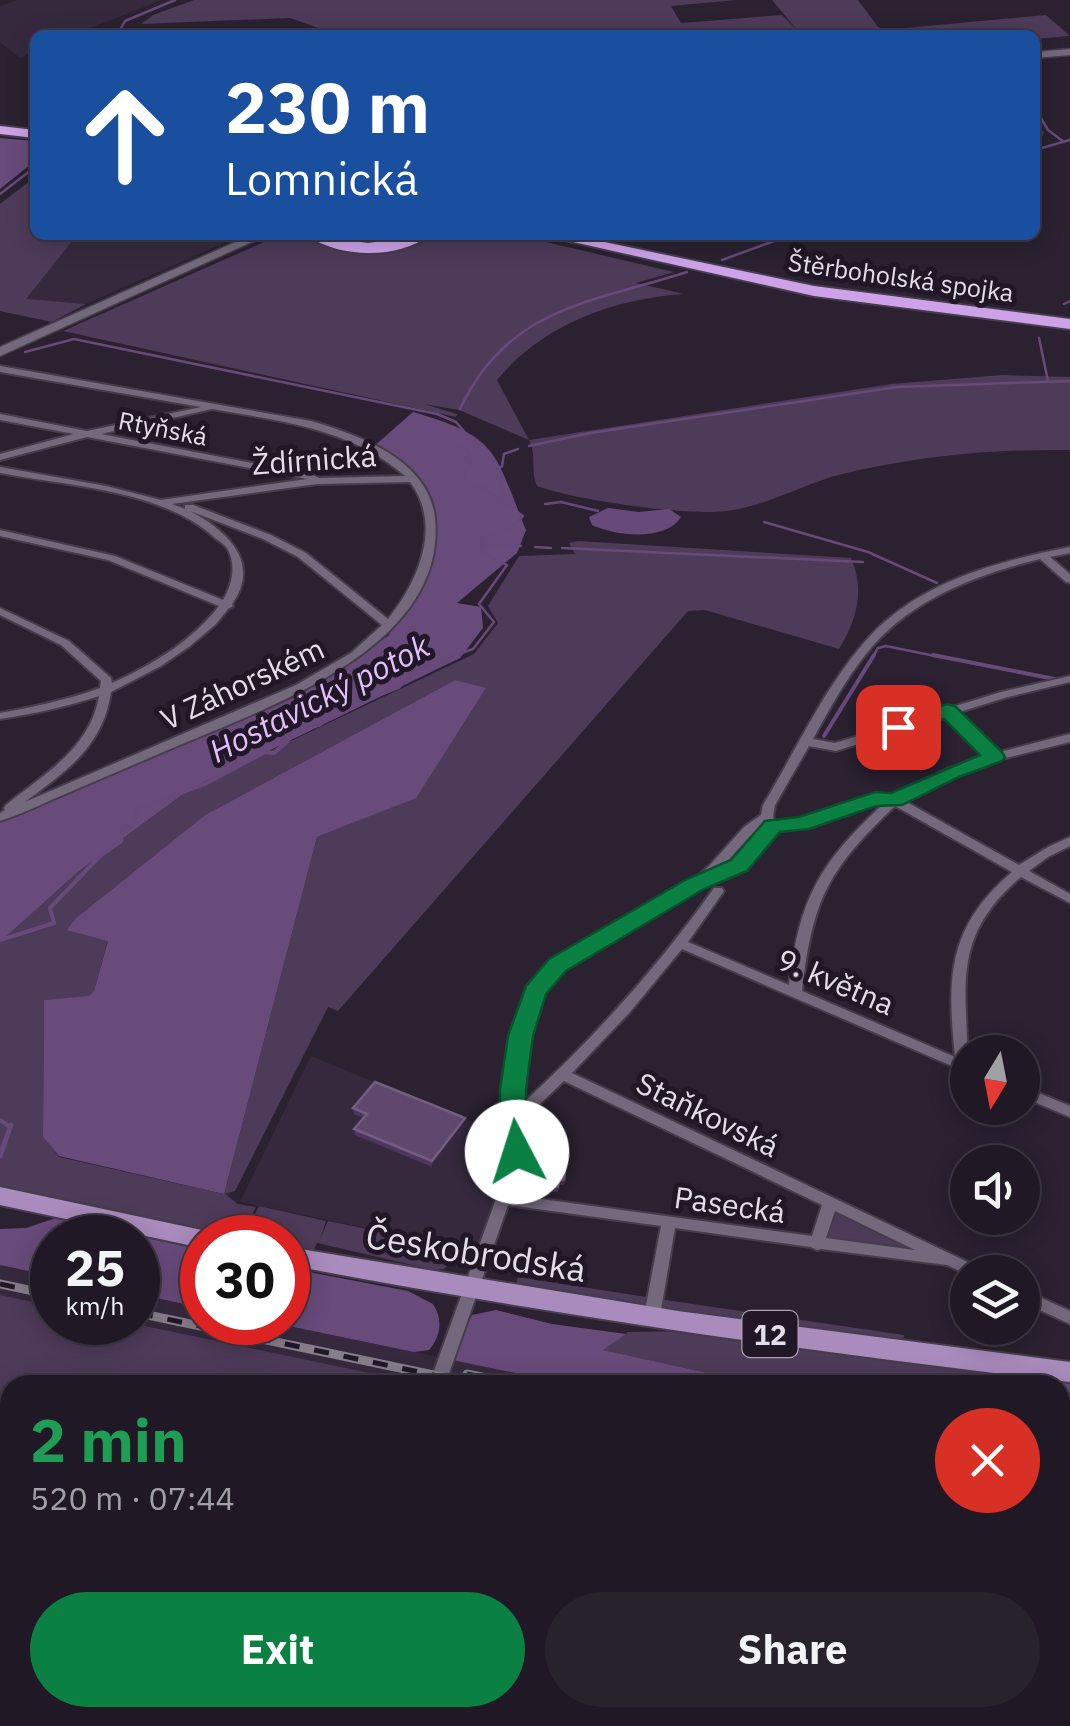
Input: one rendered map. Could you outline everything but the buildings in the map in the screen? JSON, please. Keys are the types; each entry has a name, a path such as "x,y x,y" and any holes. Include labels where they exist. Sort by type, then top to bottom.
{"highway":[{"path":"0,127 30,130"},
{"path":"333,240 362,248 407,240"},
{"path":"339,240 374,245 396,240"},
{"name":"Štěrboholská spojka","path":"573,240 799,288 1070,320"},
{"name":"Štěrboholská spojka","path":"602,240 842,289 1070,320"},
{"path":"612,240 629,246"}],"main road":[{"path":"0,1196 180,1234"},
{"name":"Českobrodská","path":"310,1260 471,1288 654,1307 904,1354 1070,1372"}],"street":[{"path":"1040,55 1070,52"},
{"path":"0,352 250,240"},
{"path":"0,368 311,424 351,437 390,457 412,478"},
{"path":"0,457 86,434 216,407"},
{"name":"Rtyňská","path":"0,417 310,476 317,482"},
{"path":"0,470 182,505 267,536 336,579 388,625"},
{"name":"Ždírnická","path":"162,503 317,482 412,478"},
{"name":"V Záhorském","path":"0,816 301,686 345,662 388,625 413,594 430,547 430,507 412,478"},
{"path":"0,716 57,705 104,690 180,648 228,606 241,576 231,548 206,523 162,503"},
{"path":"0,533 111,558 228,606"},
{"path":"520,1115 513,1106 520,1036 527,1007 545,978 575,952 696,884 739,866 770,821 768,806 873,640 900,615 970,575 1070,550"},
{"path":"1042,555 1070,580"},
{"path":"0,610 65,643 107,680 104,690"},
{"path":"807,742 836,747 947,711 1070,679"},
{"name":"V Záhorském","path":"0,816 75,757 98,722 104,690"},
{"path":"947,711 994,757"},
{"path":"796,993 801,940 811,900 850,840 894,800 951,772 1070,738"},
{"path":"770,821 802,824 875,799 894,800 1070,900"},
{"path":"961,1035 956,1001 963,942 975,917 1019,871 1070,841"},
{"path":"440,1375 503,1198 517,1152 520,1115 563,1075 682,944 718,891"},
{"name":"9. května","path":"682,944 950,1060"},
{"name":"Staňkovská","path":"563,1075 950,1260"},
{"path":"1040,1100 1070,1112"},
{"name":"Pasecká","path":"503,1198 670,1222 696,1234 818,1244 929,1261 950,1260"},
{"path":"818,1244 830,1203"},
{"path":"654,1307 670,1222"},
{"path":"1040,1304 1070,1318"}],"shaded area":[{"path":"18,0 162,0 85,30 30,30 30,53 20,58 0,42 0,6"},
{"path":"194,0 737,0 671,6 681,23 782,15 797,30 324,30 290,18 141,24 153,15"},
{"path":"772,0 858,0 878,27 885,30 797,30"},
{"path":"1046,15 1070,36 1040,39 1040,30 885,30"},
{"path":"0,138 30,141 30,165 0,189"},
{"path":"30,181 30,240 73,240 26,299 86,304 52,322 0,311 0,204"},
{"path":"73,240 231,240 86,304 25,300"},
{"path":"269,240 321,240 373,253 428,240 537,240 674,272 636,283 684,294 632,302 582,318 558,329 515,360 497,380 529,440 459,410 424,404 457,414 456,417 63,331"},
{"path":"1002,375 1070,377 1070,450 927,458 842,474 755,505 726,511 631,506 537,486 529,440 891,384"},
{"path":"413,412 463,430 490,451 526,530 517,553 457,603 481,607 483,628 460,658 190,789 79,871 0,942 0,822 300,695 388,636 417,593 434,550 434,514 415,478 373,447"},
{"path":"608,508 639,512 669,509 681,517 664,530 626,534 592,525 589,517"},
{"path":"578,541 851,558 858,582 857,605 839,649 705,610 688,611 338,1011 328,1007 235,1191 225,1194 238,1204 256,1207 252,1215 180,1215 180,1232 160,1228 160,1215 100,1215 0,1194 0,942 79,871 190,789 474,654 498,623 488,606 519,556 575,554 569,543","holes":["455,680 485,689 415,798 317,837 224,1194 59,1157 43,1136 44,1000 89,997 108,940 76,918 205,815"]},
{"path":"455,680 486,688 416,798 317,837 224,1194 59,1156 43,1137 44,1000 89,996 94,991 108,941 67,930 76,918 205,815"},
{"path":"311,1056 491,1130 492,1151 517,1152 484,1252 240,1202"},
{"path":"831,1205 942,1259 820,1243"},
{"path":"259,1206 299,1215 254,1215"},
{"path":"310,1217 326,1221 320,1239 328,1221 445,1245 454,1259 444,1269 434,1270 317,1243 310,1259"},
{"path":"30,1227 30,1271 0,1265 0,1229"},
{"path":"160,1241 180,1245 180,1303 160,1299"},
{"path":"0,1265 30,1271 30,1301 0,1295"},
{"path":"310,1272 408,1291 433,1304 439,1321 436,1339 429,1350 414,1352 310,1330"},
{"path":"518,1277 653,1298 653,1314 514,1294"},
{"path":"0,1295 30,1301 30,1345 160,1345 160,1329 180,1333 180,1345 236,1345 379,1375 0,1375"},
{"path":"160,1299 180,1303 180,1333 160,1329"},
{"path":"659,1299 904,1335 902,1352 656,1315"},
{"path":"496,1310 552,1324 626,1334 603,1350 717,1375 525,1375 452,1360 472,1315"},
{"path":"310,1330 526,1375 378,1375 236,1345 310,1345"},
{"path":"689,1331 990,1370 988,1375 716,1375 602,1350 628,1332"},
{"path":"990,1370 1034,1375 988,1375"}],"waterway":[{"name":"Hostavický potok","path":"120,30 125,21 175,0"},
{"path":"1040,116 1048,130 1064,142"},
{"path":"1064,142 1070,140"},
{"path":"1040,149 1064,142"},
{"name":"Hostavický potok","path":"0,194 30,171"},
{"path":"722,260 776,240"},
{"path":"460,409 480,375 502,349 527,329 585,302 687,272"},
{"path":"1064,304 1070,301"},
{"path":"1039,338 1048,381"},
{"name":"Hostavický potok","path":"25,352 74,339 437,414 456,422 474,443 461,447 470,454 464,459 474,465 464,470 467,484 481,486 523,516 509,529 482,538 481,551 507,565 479,604 494,622 473,649 450,657"},
{"path":"529,446 590,433 897,387 1070,381"},
{"path":"503,497 500,485 504,480 494,473 502,466 504,454 518,449"},
{"path":"545,504 561,502 598,511"},
{"path":"764,522 868,552 937,583"},
{"path":"482,545 521,546"},
{"path":"535,547 551,548"},
{"path":"562,548 863,562"},
{"path":"872,658 878,648 886,646 945,658"},
{"path":"824,736 874,655"},
{"path":"933,655 1070,682"},
{"name":"Hostavický potok","path":"0,940 54,923 50,908 101,855 121,841 123,829 135,821 138,809 205,784 265,752 274,753 288,741 295,728 319,725 341,710 399,687 416,668 441,664 450,657"},
{"name":"Hostavický potok","path":"0,1120 10,1127"},
{"name":"Hostavický potok","path":"0,1156 11,1125"}],"railway":[{"path":"0,1284 30,1290"},
{"path":"160,1318 433,1375"},
{"path":"467,1374 472,1375"}],"route":[{"path":"517,1152 516,1124 520,1115 513,1106 513,1089 520,1036 535,992 558,965 594,940 696,884 739,866 773,826 802,824 875,799 894,800 951,772 994,757 947,711 898,727"}]}
